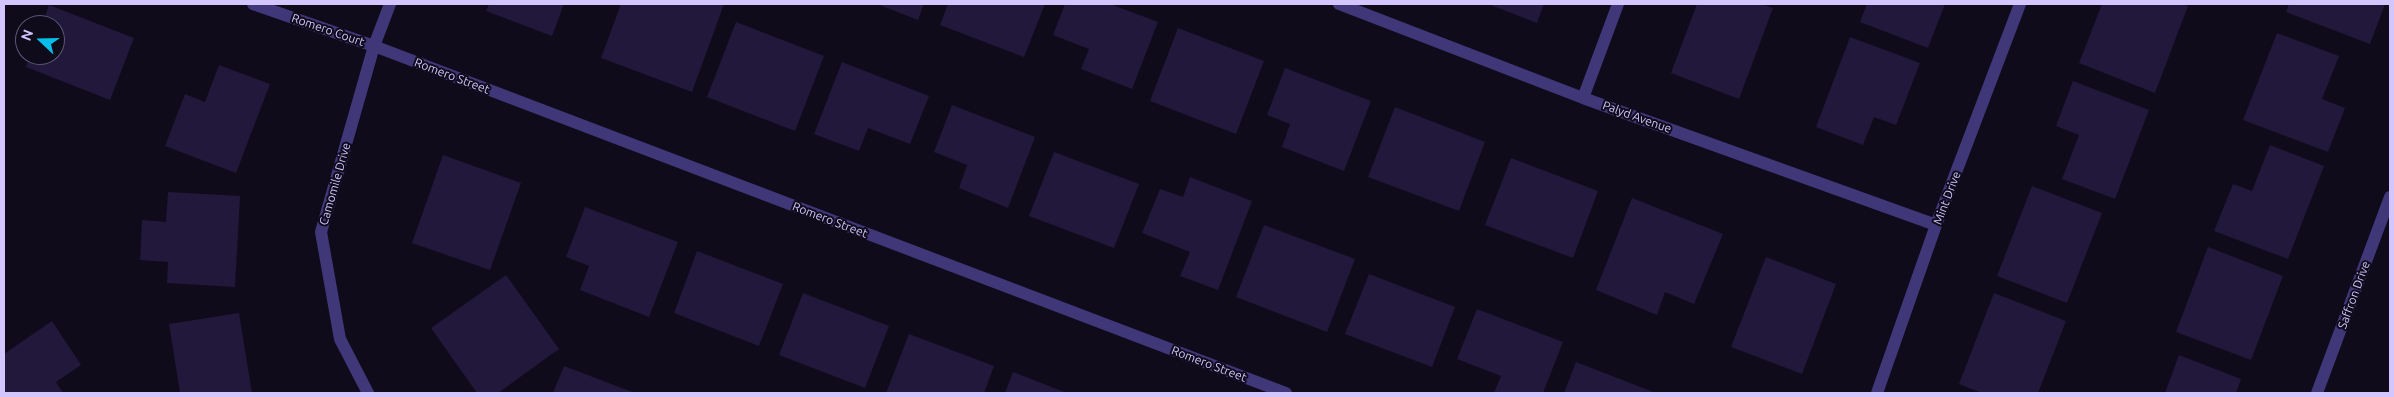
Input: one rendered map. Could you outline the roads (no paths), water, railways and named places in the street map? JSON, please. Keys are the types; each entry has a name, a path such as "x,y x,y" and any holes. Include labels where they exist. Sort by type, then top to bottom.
{"street":[{"name":"Romero Court","path":"253,4 374,46"},
{"name":"Camomile Drive","path":"368,393 340,340 321,232 374,46 390,4"},
{"name":"Palyd Avenue","path":"1339,4 1583,98 1936,225"},
{"path":"1583,98 1618,4"},
{"name":"Mint Drive","path":"1877,393 1936,225 2020,4"},
{"name":"Romero Street","path":"374,46 1286,393"},
{"name":"Saffron Drive","path":"2317,393 2390,197"}]}
